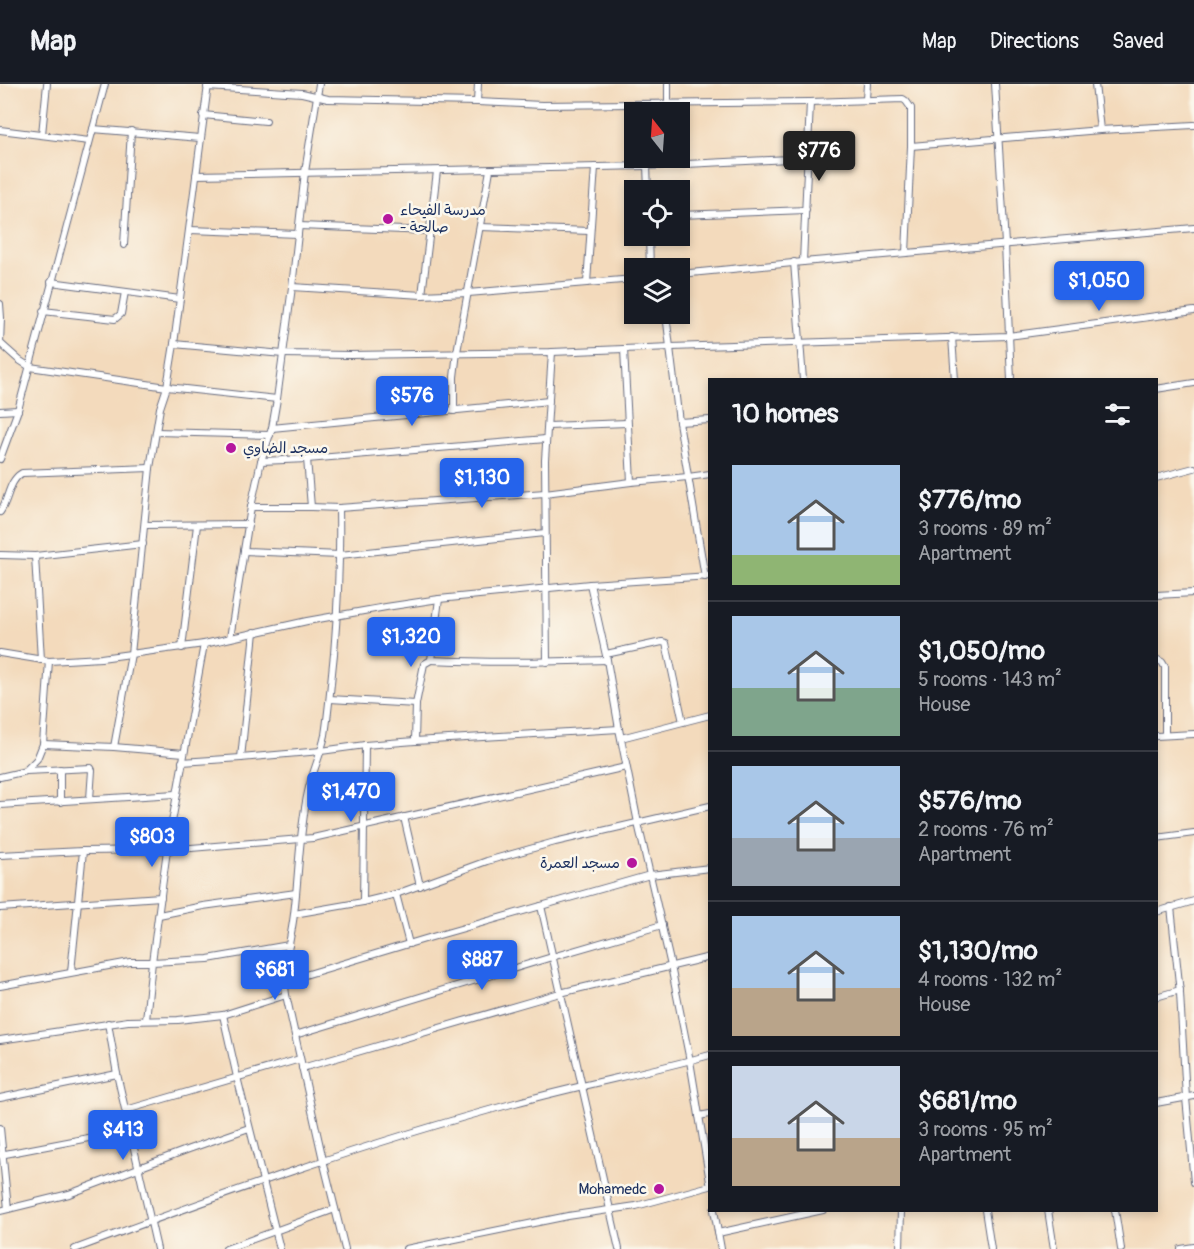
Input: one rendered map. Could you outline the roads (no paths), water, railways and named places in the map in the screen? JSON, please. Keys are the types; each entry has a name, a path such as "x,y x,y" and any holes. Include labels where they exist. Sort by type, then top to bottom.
{"street":[{"path":"42,134 47,84"},
{"path":"0,459 18,410 105,84"},
{"path":"230,638 251,507 261,461 271,432 277,399 305,172 319,84"},
{"path":"477,102 478,84"},
{"path":"668,84 668,102"},
{"path":"867,84 867,99"},
{"path":"995,84 1011,378"},
{"path":"1095,84 1100,130"},
{"path":"114,747 131,654 150,468 174,344 208,85 302,93 328,99 624,104"},
{"path":"690,103 867,99 903,99 906,101 911,108 906,253"},
{"path":"803,262 810,102"},
{"path":"203,115 266,120"},
{"path":"911,146 1100,130 1194,125"},
{"path":"93,129 200,138"},
{"path":"0,130 89,141"},
{"path":"124,245 131,131"},
{"path":"690,160 808,158"},
{"path":"196,176 624,166"},
{"path":"587,283 595,167"},
{"path":"454,411 457,352 490,170"},
{"path":"422,295 437,171"},
{"path":"690,215 806,210"},
{"path":"480,227 590,231"},
{"path":"690,273 1194,228"},
{"path":"190,230 430,231"},
{"path":"794,262 803,378"},
{"path":"292,287 422,295 624,280"},
{"path":"51,282 180,299"},
{"path":"43,312 116,319 121,314 125,292"},
{"path":"0,304 0,343 30,367 167,387 277,399"},
{"path":"174,344 283,354 552,352 671,346 1008,336 1194,311"},
{"path":"0,652 49,661 131,654 182,648 254,632 439,599 590,584 707,576 687,477 668,324"},
{"path":"952,337 955,378"},
{"path":"624,349 631,482"},
{"path":"547,662 545,492 552,352"},
{"path":"1158,389 1194,383"},
{"path":"156,432 271,432 549,401"},
{"path":"0,411 18,410"},
{"path":"679,422 708,420"},
{"path":"548,426 627,423"},
{"path":"261,461 546,439"},
{"path":"307,459 311,507"},
{"path":"0,512 14,480 22,473 150,468"},
{"path":"1158,477 1194,468"},
{"path":"251,507 339,508 545,492 708,474"},
{"path":"339,508 340,555 330,699 321,751 308,790 285,981 302,1068 345,1249"},
{"path":"145,525 249,524"},
{"path":"182,648 197,525"},
{"path":"244,551 340,555 545,533"},
{"path":"0,555 35,556 143,544"},
{"path":"35,556 41,660"},
{"path":"590,584 607,657 626,767 690,1060 708,1172"},
{"path":"1158,595 1194,593"},
{"path":"431,660 439,599"},
{"path":"241,758 254,632"},
{"path":"415,741 416,704 424,664 431,660 547,662 607,657 662,642 666,643 683,722"},
{"path":"146,1020 167,850 204,644"},
{"path":"1158,660 1165,667 1165,734"},
{"path":"26,771 37,759 44,744 49,661"},
{"path":"330,699 416,704"},
{"path":"621,738 708,716"},
{"path":"182,762 415,741 619,729"},
{"path":"1158,735 1194,734"},
{"path":"44,744 184,753"},
{"path":"363,902 365,745"},
{"path":"0,855 167,850 328,836 626,767"},
{"path":"0,777 26,771 92,768 90,800"},
{"path":"60,769 60,802"},
{"path":"0,805 176,794"},
{"path":"294,914 396,894 487,861 555,842 708,806"},
{"path":"404,817 420,886"},
{"path":"1158,838 1194,833"},
{"path":"71,972 83,851"},
{"path":"285,981 650,875 708,868"},
{"path":"159,915 296,893"},
{"path":"396,894 409,944"},
{"path":"0,908 161,897"},
{"path":"1158,911 1194,901"},
{"path":"541,906 619,1249"},
{"path":"1171,907 1180,990 1186,1098 1194,1182"},
{"path":"295,1035 662,925"},
{"path":"0,986 130,962 208,958 289,945"},
{"path":"302,1068 560,993 708,957"},
{"path":"1158,996 1180,990"},
{"path":"0,1040 108,1023 224,1015 286,995"},
{"path":"224,1015 249,1128 280,1249"},
{"path":"108,1023 117,1074 157,1249"},
{"path":"75,1249 323,1160 515,1103 708,1056"},
{"path":"126,1110 300,1059"},
{"path":"0,1098 117,1074"},
{"path":"1158,1102 1194,1096"},
{"path":"699,1116 708,1114"},
{"path":"0,1128 8,1209"},
{"path":"0,1210 69,1194 249,1128"},
{"path":"2,1155 130,1130"},
{"path":"406,1249 568,1216 636,1206 708,1185"},
{"path":"226,1249 335,1209"},
{"path":"714,1212 721,1249"},
{"path":"718,1233 814,1212"},
{"path":"900,1249 902,1212"},
{"path":"985,1212 991,1249"},
{"path":"1048,1212 1054,1249"},
{"path":"1114,1212 1121,1249"},
{"path":"1181,1249 1194,1247"}],"place":[{"name":"مدرسة الفيحاء - صالحة","path":"388,219"},
{"name":"مسجد الضاوي","path":"231,448"},
{"name":"مسجد العمرة","path":"632,863"},
{"name":"Mohamedc","path":"659,1189"}]}
